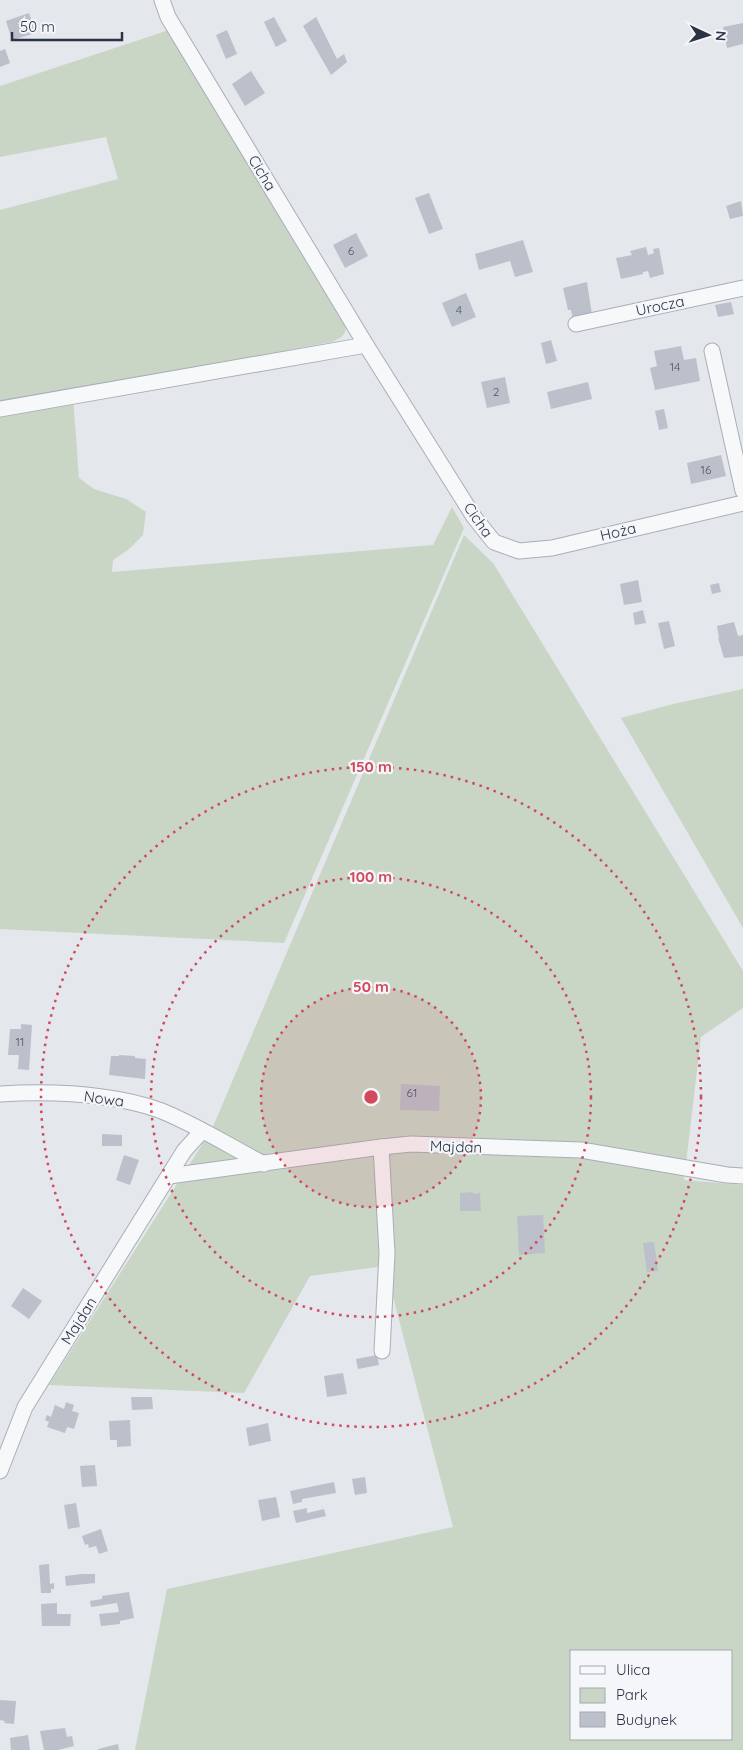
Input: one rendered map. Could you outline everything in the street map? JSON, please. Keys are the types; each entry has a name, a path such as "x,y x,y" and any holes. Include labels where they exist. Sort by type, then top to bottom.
{"street":[{"name":"Cicha","path":"162,0 172,23 366,345 474,517 494,542"},
{"name":"Urocza","path":"576,324 743,288"},
{"path":"0,409 366,345"},
{"path":"712,350 743,491"},
{"name":"Hoża","path":"494,542 519,551 552,548 743,503"},
{"name":"Nowa","path":"0,1094 77,1094 126,1101 158,1110 264,1164"},
{"name":"Majdan","path":"0,1471 26,1407 184,1151 202,1131"},
{"name":"Majdan","path":"169,1176 411,1144 581,1150 727,1175 743,1176"},
{"path":"381,1147 387,1253 382,1351"}],"green space":[{"path":"175,28 346,320 345,332 342,337 331,342 0,405 0,210 118,179 106,137 0,157 0,86"},
{"path":"73,396 79,478 94,489 126,499 146,512 143,535 129,549 113,560 112,572 433,545 452,507 464,528 284,943 0,929 0,409"},
{"path":"464,535 493,563 743,971 743,1008 701,1037 684,1180 743,1185 743,1750 135,1750 167,1589 453,1527 385,1266 310,1276 244,1393 49,1385 212,1129"},
{"path":"743,689 743,928 621,718 673,704"}],"building":[{"path":"29,13 36,33 12,40 6,21"},
{"path":"274,17 287,41 276,47 264,22"},
{"path":"316,17 337,59 344,54 347,62 331,75 303,26"},
{"path":"743,23 743,44 727,48 723,27"},
{"path":"227,30 237,54 226,59 216,35"},
{"path":"5,49 10,63 0,67 0,51"},
{"path":"251,71 265,93 245,106 232,84"},
{"path":"429,193 443,229 429,234 415,198"},
{"path":"741,201 743,216 730,219 726,206"},
{"path":"356,233 368,256 345,268 333,245"},
{"path":"523,240 533,272 515,277 510,261 479,270 475,254"},
{"path":"646,247 648,255 654,253 653,249 659,248 664,274 650,278 648,271 621,279 616,258 632,255 630,251"},
{"path":"587,282 592,315 573,319 571,310 568,310 563,288"},
{"path":"466,293 476,317 452,327 442,303"},
{"path":"731,302 734,314 718,317 715,305"},
{"path":"551,340 557,361 546,364 541,343"},
{"path":"681,346 684,360 696,358 700,381 655,390 650,368 657,366 654,351"},
{"path":"505,377 510,403 487,408 481,382"},
{"path":"588,382 592,399 551,409 547,392"},
{"path":"664,409 668,428 659,430 655,411"},
{"path":"721,455 726,476 691,484 687,463"},
{"path":"638,580 642,602 624,605 620,584"},
{"path":"719,583 721,592 712,594 710,585"},
{"path":"643,610 646,623 635,625 633,613"},
{"path":"669,621 675,646 664,649 658,623"},
{"path":"734,622 738,636 743,635 743,656 724,658 718,638 717,626"},
{"path":"21,1024 32,1025 29,1070 18,1069 19,1055 8,1055 10,1029 21,1029"},
{"path":"119,1055 146,1059 145,1079 109,1075 111,1056"},
{"path":"401,1084 440,1086 439,1111 400,1110"},
{"path":"102,1134 122,1135 122,1146 102,1146"},
{"path":"124,1155 139,1160 130,1185 116,1180"},
{"path":"473,1192 473,1194 480,1193 481,1211 460,1211 460,1193"},
{"path":"543,1215 545,1253 519,1255 517,1216"},
{"path":"654,1242 658,1271 647,1272 643,1243"},
{"path":"23,1288 42,1301 29,1319 11,1306"},
{"path":"377,1355 379,1365 358,1369 356,1359"},
{"path":"343,1373 347,1394 327,1397 324,1376"},
{"path":"131,1397 152,1397 153,1409 132,1410"},
{"path":"66,1402 74,1405 72,1411 79,1413 74,1429 67,1427 65,1433 47,1427 49,1422 45,1420 47,1415 51,1417 55,1405 64,1409"},
{"path":"130,1420 131,1446 117,1447 117,1440 110,1440 109,1421"},
{"path":"268,1423 271,1441 249,1446 246,1428"},
{"path":"95,1465 97,1486 82,1487 80,1466"},
{"path":"365,1477 367,1493 355,1495 352,1479"},
{"path":"334,1482 336,1493 302,1499 302,1502 293,1504 290,1491"},
{"path":"276,1497 280,1517 262,1521 258,1500"},
{"path":"76,1503 80,1527 68,1529 64,1505"},
{"path":"307,1508 307,1513 324,1509 326,1516 296,1523 293,1511"},
{"path":"101,1529 108,1551 99,1554 96,1546 89,1548 88,1544 85,1545 82,1536"},
{"path":"49,1564 50,1584 54,1583 54,1589 51,1589 51,1593 41,1593 39,1565"},
{"path":"95,1574 95,1583 66,1586 65,1576"},
{"path":"129,1592 134,1618 120,1621 120,1624 101,1626 99,1614 119,1612 117,1603 91,1607 90,1601 102,1599 102,1596"},
{"path":"57,1603 57,1614 71,1614 70,1626 42,1626 41,1604"},
{"path":"0,1700 16,1701 14,1724 4,1723 5,1721 0,1720"},
{"path":"65,1728 67,1737 72,1736 74,1746 58,1750 44,1750 40,1731"},
{"path":"28,1735 30,1750 11,1750 10,1738"},
{"path":"118,1744 119,1750 98,1750 98,1749"}]}
